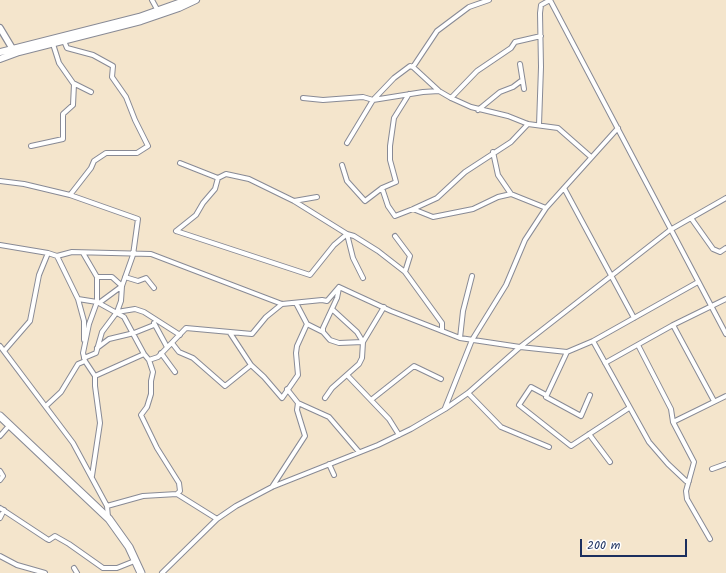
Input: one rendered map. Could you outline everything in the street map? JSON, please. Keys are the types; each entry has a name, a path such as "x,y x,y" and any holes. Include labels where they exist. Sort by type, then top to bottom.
{"highway":[{"path":"0,416 109,519 129,547 141,573"},
{"path":"0,421 102,517 117,536 138,573"}],"main road":[{"path":"0,52 98,28 158,11 187,0"},
{"path":"0,59 141,21 179,8 196,0"}],"street":[{"path":"152,0 158,11"},
{"path":"347,143 373,100 394,78 410,66 413,67 437,31 469,7 489,0"},
{"path":"539,125 541,6 550,0 726,334"},
{"path":"0,28 12,48"},
{"path":"451,98 477,71 511,48 515,42 541,36"},
{"path":"64,41 67,48 93,56 113,66 112,77 126,97 135,120 148,146 137,153 106,153 94,161 91,168 70,195"},
{"path":"54,44 59,63 74,84 91,92"},
{"path":"520,64 521,81 524,89"},
{"path":"413,67 439,91 478,110 508,116 528,124 558,128 591,157"},
{"path":"478,110 500,92 513,87 521,81"},
{"path":"30,146 63,139 63,114 74,106 74,84"},
{"path":"303,98 323,100 363,97 373,100 439,91"},
{"path":"342,165 347,181 365,201 382,188 396,182 390,160 390,146 394,118 409,94"},
{"path":"382,188 388,206 395,216 413,209 437,198 465,172 493,152 511,142 528,124"},
{"path":"444,409 472,340 506,285 525,240 546,208 618,128"},
{"path":"493,152 498,175 511,194 546,208"},
{"path":"180,163 218,178 226,174 249,179 294,201 347,234 354,236 378,251 405,272 442,323 442,331"},
{"path":"218,178 215,189 203,203 196,215 176,231 310,275 334,245 347,234"},
{"path":"0,181 24,184 70,195 138,219 133,255 122,286 121,301 117,312 102,332 96,350 96,358"},
{"path":"564,188 613,275 634,318"},
{"path":"413,209 433,217 473,209 498,197 511,194"},
{"path":"294,201 317,197"},
{"path":"162,573 217,519 236,506 272,487 378,445 444,409 468,393 520,347 670,230 726,198"},
{"path":"690,218 713,249 720,252 726,248"},
{"path":"347,234 353,258 364,278"},
{"path":"395,236 410,256 405,272"},
{"path":"0,245 48,252 57,256 72,252 133,255 143,253 151,254 282,304 296,304 322,300 327,301 339,287"},
{"path":"4,351 30,321 39,275 48,252"},
{"path":"84,253 97,277 98,303 84,345"},
{"path":"57,256 78,299 84,322 84,360 96,376 95,386 100,426 92,476"},
{"path":"460,338 463,311 472,276"},
{"path":"97,277 112,277 122,286"},
{"path":"125,277 138,281 146,278 154,288"},
{"path":"339,287 460,338 567,352 593,341 698,282"},
{"path":"98,303 122,286"},
{"path":"323,332 323,328 333,310 339,287"},
{"path":"78,299 98,303 117,312 124,318 134,333 144,354 150,360 153,372 151,394 147,407 142,415 157,448 179,483 180,491 177,494"},
{"path":"605,363 673,325 726,299"},
{"path":"150,360 161,353 186,328 230,334 253,334 266,317 282,304"},
{"path":"296,304 307,324 323,332 330,340 339,343 363,342"},
{"path":"324,398 332,388 348,376 360,364 363,342 384,307"},
{"path":"117,312 135,309 144,312 180,335"},
{"path":"333,310 357,332 363,342"},
{"path":"155,320 154,325 167,347"},
{"path":"230,334 251,366 264,377 281,398 298,375 297,346 307,324"},
{"path":"46,406 61,392 78,364 109,339 134,333 154,325"},
{"path":"673,325 714,401"},
{"path":"593,341 648,442 668,464 686,481 689,481"},
{"path":"172,343 179,352 193,358 225,386 251,366"},
{"path":"638,345 671,409 673,422 694,462 686,492 687,498 710,538"},
{"path":"0,346 73,443 107,506 109,519"},
{"path":"546,394 567,352"},
{"path":"161,353 175,372"},
{"path":"96,376 144,354"},
{"path":"371,400 414,366 441,379"},
{"path":"348,376 389,419 398,435"},
{"path":"590,395 581,416 548,398 546,394 531,387 519,405 571,446 629,408"},
{"path":"287,389 298,403 329,417 358,452"},
{"path":"468,393 501,427 549,447"},
{"path":"673,422 726,396"},
{"path":"272,487 306,436 297,410 298,403"},
{"path":"0,436 7,428"},
{"path":"589,434 610,462"},
{"path":"329,464 334,475"},
{"path":"712,469 726,464"},
{"path":"0,470 3,476 0,480"},
{"path":"107,506 143,496 177,494 217,519"},
{"path":"0,518 2,509 47,539 49,540 55,536 69,544 103,568 117,570 132,562"},
{"path":"0,556 17,565 45,573"},
{"path":"74,568 77,573"}]}
